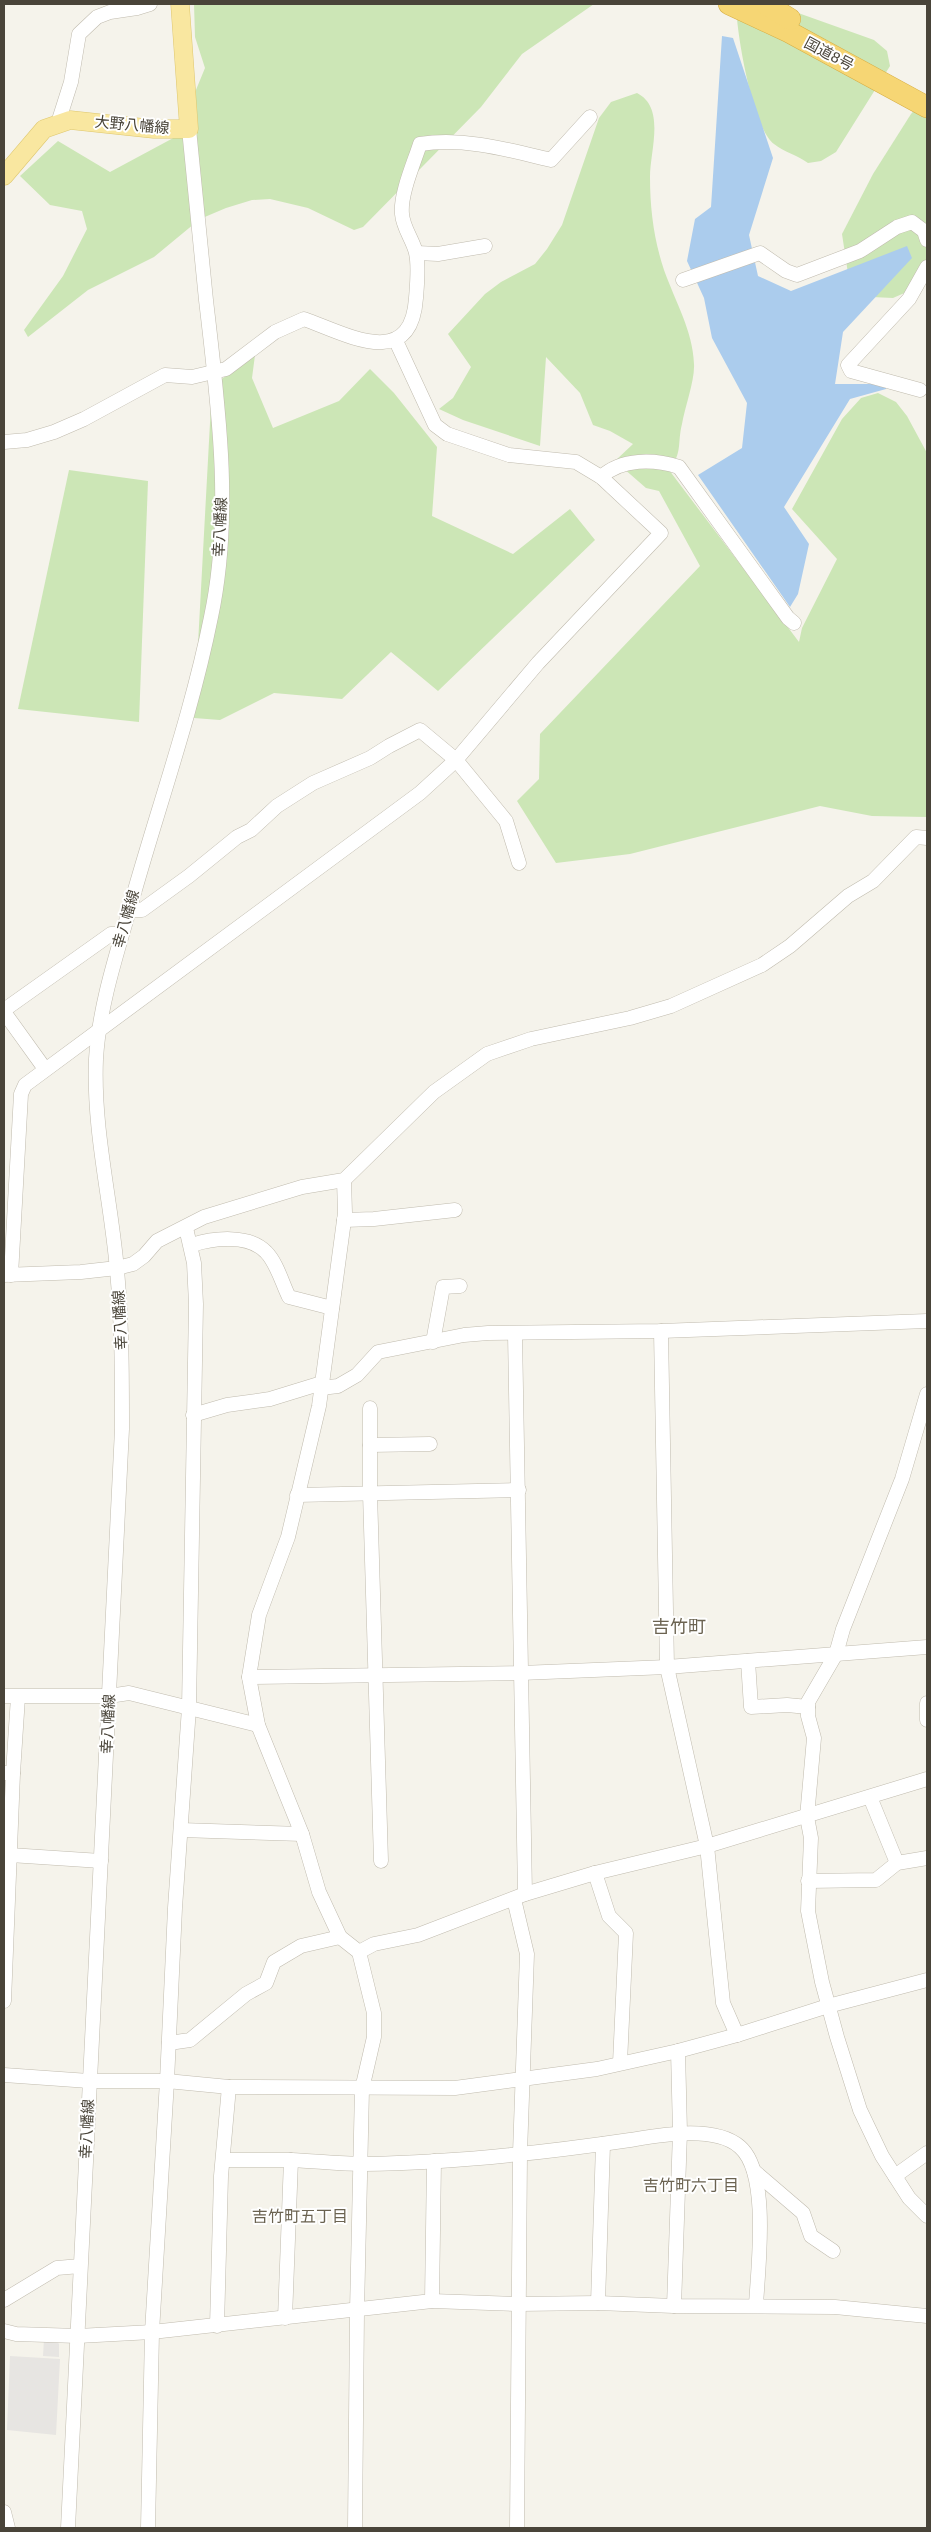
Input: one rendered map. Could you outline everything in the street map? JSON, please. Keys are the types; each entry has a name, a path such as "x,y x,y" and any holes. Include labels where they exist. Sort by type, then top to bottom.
{"highway":[{"path":"713,4 790,26"},
{"name":"国道8号","path":"729,4 790,26 927,91"},
{"name":"国道8号","path":"757,4 790,26 927,107"},
{"path":"766,4 790,26"}],"main road":[{"name":"大野八幡線","path":"4,176 44,129 58,123 70,120 154,129 189,129 180,4"}],"street":[{"path":"58,123 71,82 79,34 92,21 110,12 150,4"},
{"path":"4,442 27,440 54,432 84,419 165,375 192,377 226,369 275,332 304,319 378,344 396,341 405,332 415,312 416,253 402,214 403,200 420,144 433,142 490,145 551,160 590,117"},
{"name":"幸八幡線","path":"68,2528 122,1429 122,1364 117,1268 97,1117 96,1059 100,1030 121,934 190,707 212,614 220,554 222,491 215,373 189,129"},
{"path":"687,279 760,253 786,271 797,275 860,251 897,226 912,222 924,231 927,240"},
{"path":"416,253 438,254 484,246"},
{"path":"920,390 851,371 848,365 909,299 927,266"},
{"path":"396,341 435,425 447,434 509,455 576,462 601,477 662,533 538,663 456,760 420,793 25,1085 21,1094 7,1275 81,1272 117,1268 133,1264 144,1256 157,1242 204,1217 302,1188 344,1180 434,1092 487,1054 530,1039 630,1018 672,1006 762,965 790,946 848,896 873,881 916,837 927,838"},
{"path":"601,477 624,463 664,462 679,467 788,618 794,623"},
{"path":"128,910 142,910 189,876 237,837 251,830 277,806 313,782 370,758 420,730 456,760 506,821 519,863"},
{"path":"46,1069 4,1011 111,934 121,934"},
{"path":"344,1180 344,1220 322,1385 288,1537 259,1614 250,1677 258,1725 302,1834 319,1892 340,1937 359,1952 374,2013 374,2037 362,2089 355,2528"},
{"path":"344,1220 374,1219 456,1210"},
{"path":"148,2528 152,2332 189,1708 196,1304 192,1245 186,1228"},
{"path":"192,1245 204,1241 240,1240 254,1244 266,1252 275,1265 289,1297 332,1308"},
{"path":"433,1342 442,1287 460,1286"},
{"path":"193,1415 227,1405 270,1399 322,1385 338,1386 357,1375 378,1352 464,1335 661,1331 927,1321"},
{"path":"661,1331 667,1667 707,1846 723,2003 737,2035"},
{"path":"515,1334 519,1490 520,1896 527,1954 520,2153 517,2528"},
{"path":"927,1394 902,1479 849,1613 836,1654 808,1702 814,1738 807,1817 811,1838 808,1911 828,2006 860,2110 882,2156 909,2198 927,2216"},
{"path":"370,1408 370,1493 377,1675 381,1860"},
{"path":"370,1445 430,1444"},
{"path":"297,1495 519,1490"},
{"path":"250,1677 520,1673 667,1667 927,1647"},
{"path":"748,1662 751,1707 787,1705 808,1708"},
{"path":"4,1696 110,1696 129,1693 258,1725"},
{"path":"4,2001 10,1855 9,1773 18,1697"},
{"path":"927,1703 927,1720"},
{"path":"359,1952 374,1944 418,1935 520,1896 594,1873 707,1846 927,1779"},
{"path":"870,1797 897,1862"},
{"path":"181,1830 302,1834"},
{"path":"10,1855 101,1861"},
{"path":"808,1881 876,1880 897,1862 927,1858"},
{"path":"594,1873 609,1916 626,1933 620,2063"},
{"path":"169,2043 190,2040 246,1994 266,1984 274,1962 301,1946 340,1937"},
{"path":"4,2075 90,2081 167,2081 229,2087 455,2088 523,2080 620,2063 678,2050 737,2035 828,2006 927,1980"},
{"path":"674,2306 680,2132 678,2050"},
{"path":"218,2326 223,2160 229,2087"},
{"path":"223,2160 291,2160 361,2164 434,2161 603,2144 680,2132 728,2139 741,2148 754,2171 757,2183 760,2233 756,2305"},
{"path":"598,2303 603,2144"},
{"path":"895,2176 927,2153"},
{"path":"285,2318 291,2160"},
{"path":"432,2301 434,2161"},
{"path":"754,2171 803,2213 811,2236 833,2252"},
{"path":"4,2300 57,2268 80,2266"},
{"path":"4,2331 16,2334 78,2336 152,2332 357,2311 432,2301 518,2304 598,2303 674,2306 756,2305 835,2307 927,2316"},
{"path":"4,2512 8,2528"}],"green space":[{"path":"194,4 594,4 522,54 481,107 363,227 354,230 308,208 270,199 252,200 226,208 200,219 154,257 88,290 28,337 24,330 63,276 87,229 82,211 50,205 20,176 58,141 110,172 177,136 205,68 195,37"},
{"path":"739,4 773,4 874,40 887,51 890,66 836,152 821,161 808,163 778,147 766,134 759,119 747,79 737,19 736,6"},
{"path":"637,93 646,100 654,119 654,143 650,177 655,236 664,270 683,316 693,352 693,378 678,453 669,470 799,642 802,628 837,559 792,509 842,419 861,398 878,393 896,402 907,416 927,453 927,817 872,816 820,806 630,854 556,863 517,801 539,779 540,734 700,566 659,491 646,488 615,461 633,444 610,431 593,425 580,393 546,357 540,446 463,420 439,409 453,398 471,367 448,334 485,294 501,282 535,264 547,249 562,225 599,118 611,102"},
{"path":"927,96 927,283 893,298 872,297 849,280 842,234 873,174 911,114"},
{"path":"255,355 252,378 273,428 339,401 370,369 394,393 437,447 432,516 513,554 570,509 595,540 438,691 391,652 342,699 274,693 220,720 194,718 212,386"},
{"path":"69,470 148,481 139,722 18,709"}],"shaded area":[{"path":"44,2339 56,2340 59,2344 59,2357 43,2356"},
{"path":"10,2356 60,2359 56,2435 7,2430"}],"water":[{"path":"722,36 733,38 773,158 749,235 758,276 791,291 907,246 912,258 843,332 835,384 886,384 886,389 850,399 784,507 809,544 798,594 790,607 698,475 742,448 747,403 712,338 704,298 687,261 695,219 711,207"}],"district":[{"name":"吉竹町","path":"679,1627"},
{"name":"吉竹町六丁目","path":"691,2185"},
{"name":"吉竹町五丁目","path":"300,2216"}]}
